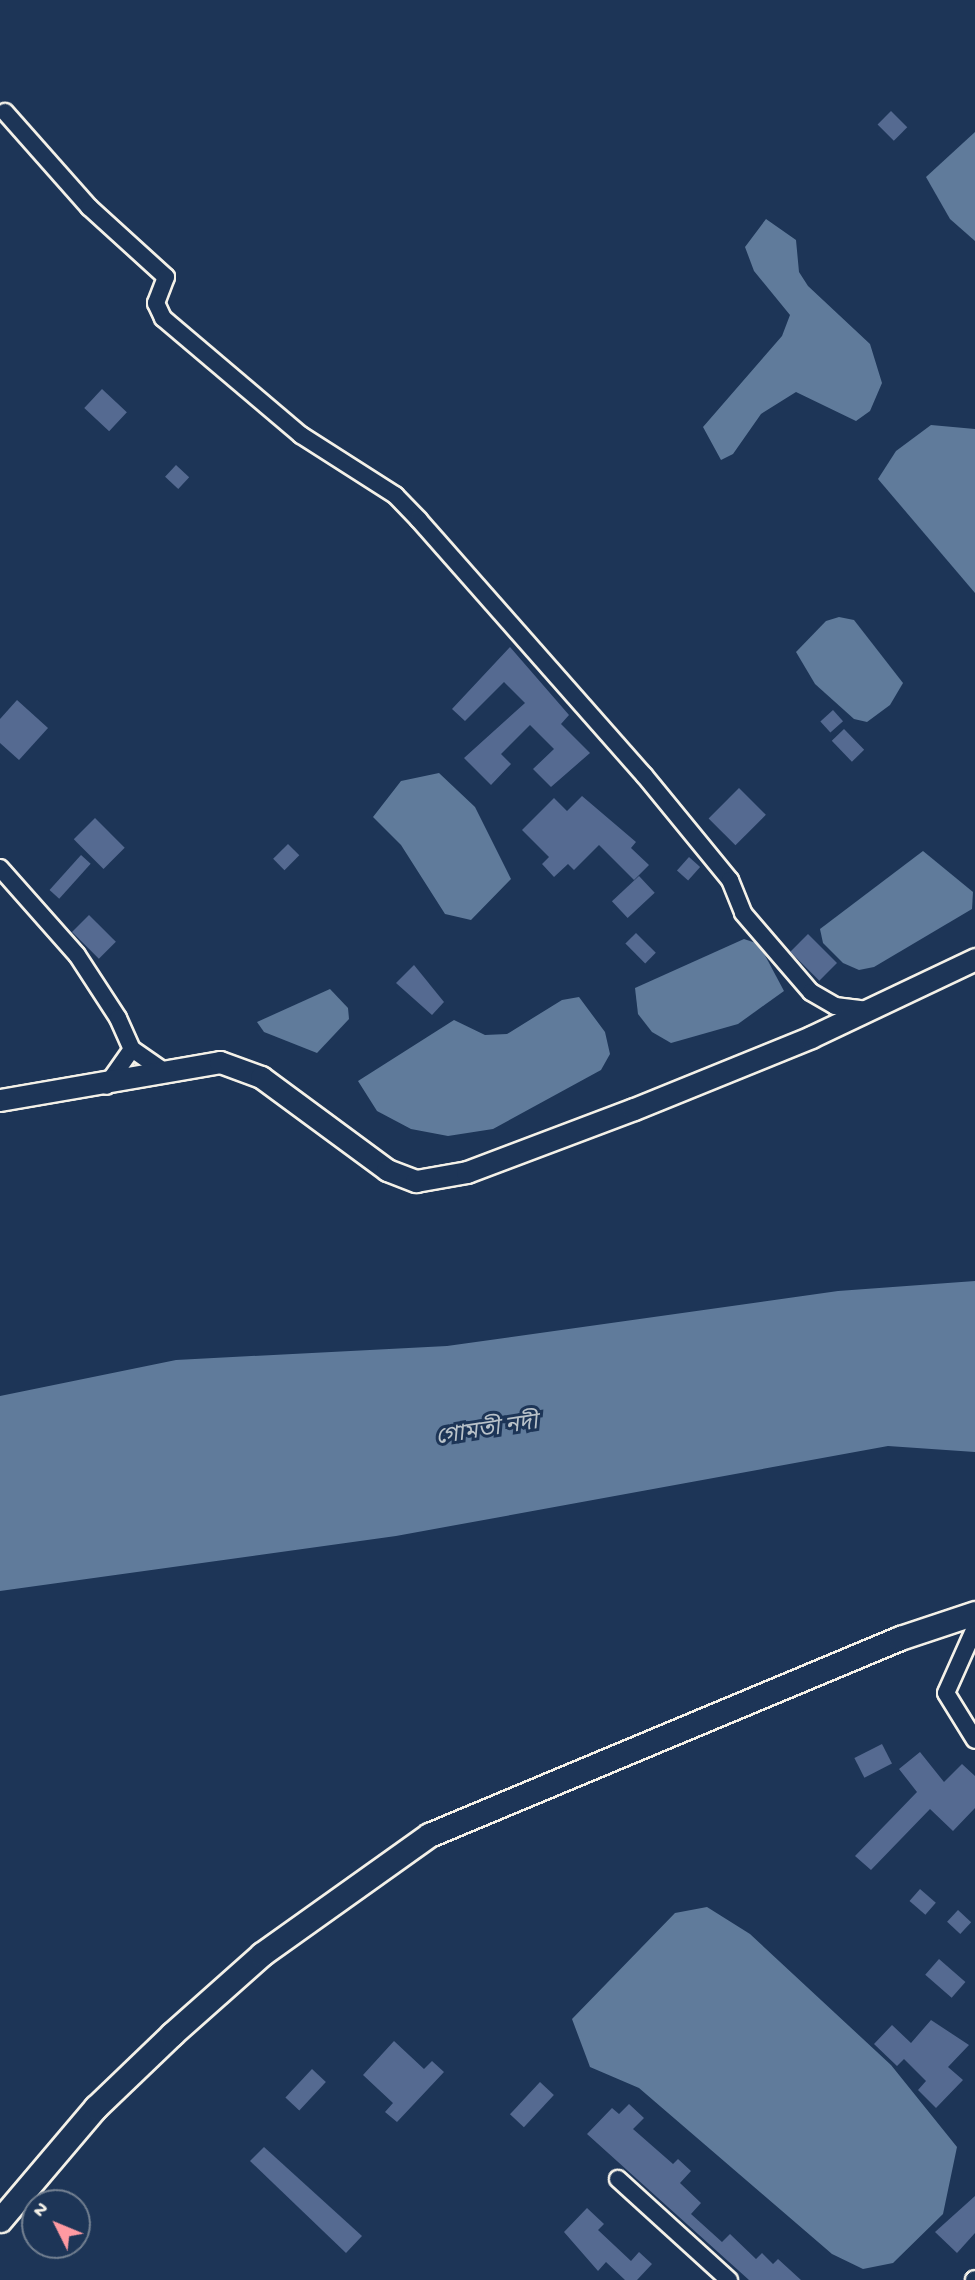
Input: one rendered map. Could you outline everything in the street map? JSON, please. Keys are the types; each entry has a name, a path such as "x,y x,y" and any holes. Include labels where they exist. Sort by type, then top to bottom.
{"main road":[{"path":"0,2220 96,2107 172,2034 262,1954 429,1835 900,1638 975,1613"}],"street":[{"path":"5,112 89,207 166,277 156,303 163,318 302,435 395,495 644,775 730,880 743,914 811,992 835,1006 867,1010"},
{"path":"0,868 77,955 132,1049 165,1073"},
{"path":"0,1100 106,1086 220,1062 261,1077 387,1170 416,1181 467,1172 537,1146 867,1010 975,959"},
{"path":"106,1086 132,1049"},
{"path":"975,1628 946,1693 975,1740"},
{"path":"618,2179 729,2280"}],"water":[{"path":"975,132 975,241 950,219 926,177"},
{"path":"766,219 796,240 799,272 808,286 870,344 882,383 870,411 856,421 796,392 761,414 733,454 721,460 703,427 782,336 790,315 754,271 745,247"},
{"path":"931,425 975,429 975,593 878,479 896,451"},
{"path":"839,617 854,620 903,683 890,705 867,722 854,719 815,684 796,652 826,621"},
{"path":"439,773 475,807 511,879 471,920 445,914 401,845 373,817 401,781"},
{"path":"923,851 973,892 972,909 874,967 859,970 843,963 823,943 820,929"},
{"path":"744,939 759,944 784,991 738,1024 671,1043 652,1032 638,1014 635,988"},
{"path":"330,989 348,1008 349,1019 317,1053 264,1032 257,1022"},
{"path":"579,997 605,1032 610,1054 601,1070 493,1129 448,1136 411,1129 377,1111 358,1081 454,1020 485,1035 507,1034 562,1000"},
{"name":"গোমতী নদী","path":"975,1281 975,1452 888,1446 396,1536 0,1591 0,1396 176,1360 447,1346 838,1291"},
{"path":"707,1907 750,1934 891,2065 957,2147 943,2214 893,2263 863,2269 832,2254 639,2088 590,2067 572,2019 675,1913"}],"building":[{"path":"891,111 907,127 894,141 878,124"},
{"path":"102,389 127,412 109,431 84,408"},
{"path":"176,465 189,477 178,489 165,477"},
{"path":"510,647 569,715 561,724 590,753 551,787 533,769 554,749 530,725 501,754 511,764 491,785 464,758 525,703 504,682 465,721 452,709"},
{"path":"17,700 48,728 19,760 0,743 0,719"},
{"path":"833,710 843,721 830,733 820,721"},
{"path":"844,729 864,750 852,762 832,741"},
{"path":"739,788 766,815 735,845 709,818"},
{"path":"582,796 636,842 631,848 649,865 634,880 599,845 574,870 568,864 554,877 542,864 549,857 522,830 554,798 567,811"},
{"path":"95,818 125,848 103,869 74,839"},
{"path":"288,844 299,855 284,870 273,859"},
{"path":"81,855 91,864 59,899 50,890"},
{"path":"689,857 700,867 688,880 677,870"},
{"path":"639,876 655,893 628,918 612,901"},
{"path":"89,915 116,942 99,959 72,932"},
{"path":"636,933 656,953 645,963 625,944"},
{"path":"808,934 837,963 819,981 790,952"},
{"path":"414,965 444,1002 432,1015 396,983"},
{"path":"882,1744 892,1764 864,1778 854,1758"},
{"path":"920,1752 944,1782 962,1764 975,1776 975,1808 953,1831 930,1809 871,1870 855,1856 917,1792 899,1769"},
{"path":"920,1889 936,1903 925,1915 910,1901"},
{"path":"958,1910 971,1922 960,1934 947,1922"},
{"path":"939,1959 965,1982 952,1998 925,1975"},
{"path":"931,2020 969,2045 948,2067 963,2080 936,2108 918,2090 926,2081 904,2059 897,2066 874,2044 892,2025 911,2043"},
{"path":"394,2041 424,2069 432,2061 444,2072 397,2122 385,2112 393,2103 363,2075"},
{"path":"312,2069 326,2082 299,2110 285,2098"},
{"path":"540,2082 554,2095 524,2127 510,2114"},
{"path":"629,2104 644,2118 633,2129 673,2164 678,2159 691,2171 680,2183 701,2203 691,2214 722,2242 730,2234 756,2259 762,2253 773,2264 778,2259 801,2280 749,2280 587,2134 612,2108 619,2114"},
{"path":"264,2147 362,2236 346,2253 250,2161"},
{"path":"975,2196 975,2233 957,2253 935,2232"},
{"path":"587,2208 604,2224 598,2230 631,2261 639,2252 652,2264 637,2280 625,2280 606,2262 598,2271 564,2232"}]}
